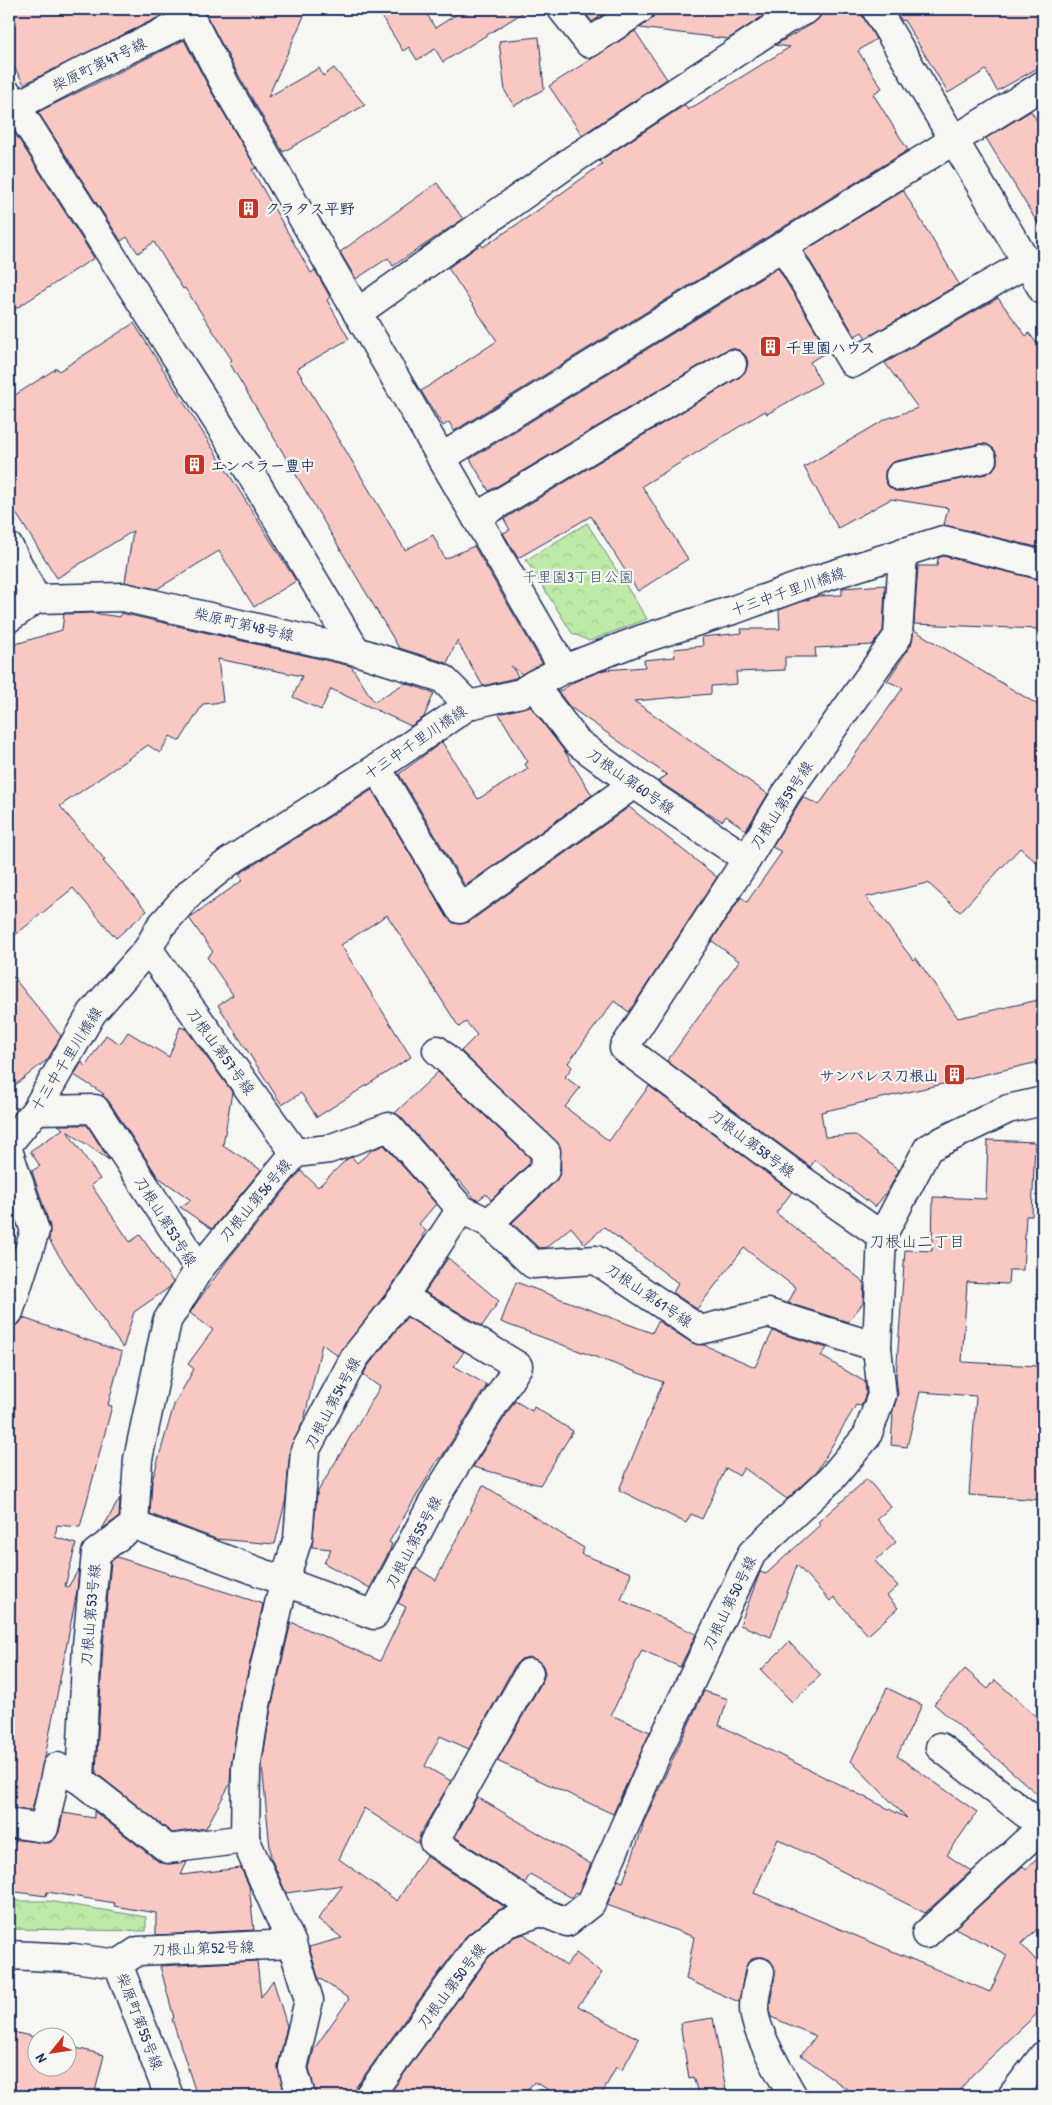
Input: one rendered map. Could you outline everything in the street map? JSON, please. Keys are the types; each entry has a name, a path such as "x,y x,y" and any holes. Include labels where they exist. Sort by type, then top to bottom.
{"street":[{"path":"562,9 589,43 640,9"},
{"path":"357,313 574,159 785,20 807,9"},
{"path":"876,9 1043,290"},
{"path":"188,14 226,86 564,669"},
{"name":"柴原町第47号線","path":"11,104 89,68 188,14"},
{"path":"441,458 1043,85"},
{"path":"11,104 249,471 356,651"},
{"path":"783,246 853,363 1027,263"},
{"path":"476,517 732,364"},
{"path":"900,476 982,460"},
{"name":"十三中千里川橋線","path":"9,1143 36,1110 92,1013 148,949 160,927 191,892 230,861 377,768 469,704 521,693 564,669 642,639 736,610 819,579 944,540 1043,565"},
{"path":"9,547 36,599 9,618"},
{"name":"刀根山第59号線","path":"624,1048 747,859 786,794 898,636 903,552"},
{"name":"柴原町第48号線","path":"36,599 123,597 356,651 442,678 469,704"},
{"name":"刀根山第60号線","path":"533,685 577,742 634,784 747,859"},
{"path":"377,768 460,909 634,784"},
{"name":"刀根山第57号線","path":"148,949 295,1153"},
{"name":"刀根山第58号線","path":"624,1048 799,1178 882,1236"},
{"path":"437,1050 546,1152 544,1170 489,1223 461,1209"},
{"name":"刀根山第50号線","path":"369,2096 478,1946 506,1923 541,1912 568,1922 591,1903 656,1753 752,1553 831,1480 867,1436 882,1395 877,1347 882,1236 928,1148 1008,1109 1043,1101"},
{"name":"刀根山第53号線","path":"36,1110 95,1109 199,1269 167,1321 138,1459 134,1525 96,1553 87,1645 80,1780"},
{"name":"刀根山第56号線","path":"199,1269 295,1153 329,1149 389,1128 461,1209"},
{"path":"9,1153 36,1232 9,1312"},
{"name":"刀根山第54号線","path":"245,1839 246,1768 256,1705 284,1582 298,1538 305,1451 355,1357 403,1297 461,1209"},
{"name":"刀根山第61号線","path":"489,1223 534,1264 596,1260 700,1330 768,1312 877,1347"},
{"name":"刀根山第55号線","path":"134,1525 374,1615 438,1493 518,1366 403,1297"},
{"path":"529,1673 434,1842 541,1912"},
{"path":"926,1934 1043,1827 940,1747"},
{"path":"9,1822 44,1828 57,1767 80,1780 168,1850 245,1839 292,1944 309,2000 293,2068 301,2096"},
{"name":"刀根山第52号線","path":"118,1964 138,1951 292,1944"},
{"name":"柴原町第55号線","path":"9,1955 74,1958 118,1964 169,2096"},
{"path":"760,1972 753,2009 759,2030 779,2073 793,2096"},
{"path":"1012,2096 1043,2056"}],"green space":[{"name":"千里園3丁目公園","path":"587,523 647,619 589,641 572,633 526,560"},
{"path":"9,1901 48,1901 146,1917 146,1931 9,1929"}],"building":[{"path":"9,9 170,9 171,11 24,84 9,58"},
{"path":"203,9 307,9 268,97 319,68 323,76 334,68 365,105 283,152"},
{"path":"377,9 424,9 435,28 465,9 529,9 443,62 435,49 417,60 409,47 403,51"},
{"path":"582,9 612,9 592,22"},
{"path":"656,9 774,9 728,39 640,28 654,16"},
{"path":"822,9 860,9 876,39 858,51 882,88 873,94 908,150 454,431 449,422 443,426 421,391 497,341 448,268 481,244 483,247 534,213 602,164 599,161 685,105 688,110 790,47 775,45 814,23 820,17"},
{"path":"894,9 1043,9 1043,65 997,91 986,70 948,93 904,20 902,21"},
{"path":"635,31 667,79 582,135 549,86"},
{"path":"539,37 544,89 514,106 505,91 499,41"},
{"path":"184,40 212,93 256,168 252,170 311,273 315,270 330,297 327,300 349,339 297,369 405,550 433,535 445,559 474,546 542,663 522,674 511,666 518,676 515,678 483,686 457,641 447,663 399,648 229,362 232,360 185,288 183,289 154,242 138,253 127,237 121,241 38,112"},
{"path":"1031,111 1043,131 1043,232 986,138"},
{"path":"11,127 94,258 9,313 9,128"},
{"path":"437,183 463,219 393,266 388,258 356,279 340,252"},
{"path":"903,190 959,284 866,338 862,332 855,336 804,251"},
{"path":"778,268 828,351 810,362 821,383 767,414 765,411 642,486 688,559 638,591 591,516 518,558 503,533 510,530 504,519 740,377 746,371 748,363 746,356 739,350 731,348 724,351 489,491 470,459"},
{"path":"998,298 1026,336 1029,333 1043,352 1043,539 1041,538 1041,548 944,525 948,508 891,499 838,528 804,467 886,419 918,408 885,363","holes":["987,444 994,449 997,455 997,464 992,471 986,474 903,491 895,491 888,486 885,480 885,471 890,464 896,461"]},
{"path":"134,323 296,581 254,607 219,551 157,589 125,582 133,531 57,578 9,502 9,399 57,368 59,371"},
{"path":"943,556 1040,580 1039,629 914,624 918,566 937,566 938,558"},
{"path":"885,585 883,631 872,645 815,648 816,657 785,657 785,670 736,672 737,684 711,686 711,694 634,701 768,794 746,830 726,816 722,821 705,812 658,781 667,775 570,707 557,690 559,689 560,691 576,681 604,670 645,667 644,660 675,657 674,649 703,646 702,637 742,633 741,629 780,629 779,610 818,596 842,595 842,588"},
{"path":"92,613 120,617 121,613 351,666 374,702 405,683 434,693 424,717 411,726 331,689 321,710 293,697 302,676 218,659 223,702 203,704 180,741 170,736 160,753 148,745 60,806 105,860 103,861 147,911 116,938 73,888 9,940 9,646 62,630 64,614"},
{"path":"914,630 1043,708 1043,868 1020,848 960,912 928,883 866,897 913,960 916,958 958,1018 1043,999 1043,1061 821,1112 825,1137 855,1135 899,1170 889,1189 875,1207 815,1160 810,1167 667,1061 739,961 712,941 741,897 747,902 782,852 772,847 803,797 819,805 903,688 887,681 911,645"},
{"path":"530,706 565,752 592,795 465,886 399,774 442,742 478,799 528,769 525,764 528,762 499,714"},
{"path":"372,790 447,917 453,923 462,924 469,922 629,807 717,877 629,1012 614,1001 568,1063 572,1067 565,1077 580,1088 565,1107 609,1141 649,1086 792,1192 776,1213 864,1282 863,1303 848,1322 788,1303 796,1288 744,1248 697,1309 673,1293 678,1283 604,1227 585,1244 571,1227 547,1247 539,1248 512,1223 556,1181 561,1171 560,1146 461,1051 477,1035 466,1022 459,1027 387,915 341,945 411,1057 317,1117 301,1093 282,1105 218,1005 233,995 207,957 213,952 189,918 243,880 239,874"},
{"path":"9,972 61,1036 48,1059 9,1090"},
{"path":"180,1027 186,1029 232,1092 223,1145 261,1170 212,1229 180,1207 191,1200 158,1177 108,1100 102,1095 104,1094 74,1075 82,1062 85,1067 106,1035 120,1044 128,1032 169,1057"},
{"path":"438,1072 530,1158 530,1163 491,1200 486,1194 478,1200 475,1199 401,1117 395,1113"},
{"path":"58,1125 87,1125 109,1160 67,1131 100,1179 91,1185 130,1242 140,1235 173,1282 170,1287 134,1312 123,1348 80,1288 49,1240 50,1226 32,1171 40,1166 30,1151 63,1129"},
{"path":"988,1140 1035,1142 1032,1216 1026,1216 1023,1270 1009,1270 1008,1284 967,1282 962,1362 1038,1366 1038,1370 1043,1371 1043,1500 969,1495 976,1396 920,1392 907,1447 891,1445 892,1414 898,1394 896,1377 905,1250 932,1251 933,1197 986,1199"},
{"path":"384,1145 436,1204 419,1224 426,1231 422,1236 424,1237 390,1288 338,1356 322,1344 304,1420 290,1449 286,1498 275,1544 216,1539 150,1514 152,1481 174,1405 194,1369 188,1364 213,1330 190,1313 195,1305 229,1258 301,1171 318,1187 347,1159 352,1157 357,1163 372,1150"},
{"path":"448,1258 499,1301 482,1326 425,1292"},
{"path":"516,1282 652,1333 658,1321 692,1343 704,1345 755,1367 773,1331 827,1348 821,1356 865,1382 866,1393 861,1406 856,1405 817,1471 787,1499 744,1468 739,1476 726,1468 702,1519 691,1514 686,1523 619,1490 663,1382 501,1322"},
{"path":"407,1317 464,1352 454,1366 487,1385 441,1458 439,1458 389,1542 392,1544 389,1552 370,1588 324,1563 331,1549 312,1547 317,1493 380,1387 363,1375"},
{"path":"23,1318 122,1352 108,1405 112,1406 80,1527 57,1525 55,1537 76,1544 65,1586 68,1587 79,1569 77,1591 45,1757 32,1810 9,1808 9,1327 19,1324"},
{"path":"515,1401 532,1411 534,1407 573,1431 540,1485 473,1467"},
{"path":"867,1479 891,1507 877,1519 896,1542 875,1561 898,1586 887,1596 898,1608 868,1635 834,1597 830,1601 797,1565 771,1637 740,1625 760,1572 766,1574 821,1524 818,1522"},
{"path":"483,1485 584,1548 581,1554 631,1573 621,1600 696,1634 680,1667 642,1650 611,1715 650,1732 613,1814 497,1761 543,1680 545,1673 543,1665 529,1657 521,1659 515,1665 469,1749 440,1736 425,1766 451,1781 420,1834 419,1844 364,1808 339,1859 397,1901 426,1856 505,1907 497,1911 465,1937 356,2087 354,2096 316,2096 309,2068 314,2049 349,1999 318,1977 309,1947 342,1938 318,1919 343,1885 286,1893 271,1858 262,1765 271,1708 291,1622 380,1661 406,1607 398,1603 416,1568 436,1580"},
{"path":"120,1498 119,1517 102,1529"},
{"path":"117,1557 263,1604 241,1703 230,1784 206,1828 172,1833 96,1773 103,1646 111,1561"},
{"path":"789,1642 821,1675 792,1702 761,1670"},
{"path":"965,1669 988,1689 995,1680 1043,1723 1043,1799 934,1704"},
{"path":"887,1688 922,1705 897,1756 977,1812 947,1855 971,1871 925,1913 778,1839 754,1893 990,1992 1007,1955 955,1928 1023,1866 1026,1869 1043,1854 1043,1924 1021,1944 1043,1968 1043,2008 972,2075 955,2096 856,2096 801,2055 816,2036 771,2017 770,2004 775,1974 774,1966 770,1960 763,1957 755,1957 748,1962 739,2002 686,1979 694,1937 607,1905 618,1880 623,1882 642,1826 704,1691 728,1699 719,1725 907,1818 851,1761"},
{"path":"477,1797 591,1864 578,1893 575,1892 572,1898 530,1874 525,1883 455,1837"},
{"path":"94,1811 159,1862 170,1864 187,1862 181,1875 241,1868 249,1886 254,1930 156,1935 156,1913 114,1906 115,1903 47,1892 46,1896 9,1891 9,1839 49,1843 55,1839 59,1832 63,1813 94,1818"},
{"path":"524,1934 566,1966 576,1953 602,1973 578,2006 639,2039 622,2070 616,2067 601,2096 561,2096 534,2082 523,2096 388,2096 489,1957 514,1937"},
{"path":"257,1961 261,1997 273,1980 287,2026 278,2065 285,2096 197,2096 172,2019 174,2018 160,1966"},
{"path":"713,2018 727,2096 699,2096 693,2077 689,2078 680,2023"},
{"path":"9,2031 28,2036 28,2078 78,2078 78,2048 104,2055 94,2096 38,2096 9,2089"}],"place":[{"name":"クラタス平野","path":"249,208"},
{"name":"千里園ハウス","path":"770,347"},
{"name":"エンペラー豊中","path":"194,465"},
{"name":"サンパレス刀根山","path":"955,1075"}],"district":[{"name":"刀根山二丁目","path":"917,1241"}]}
